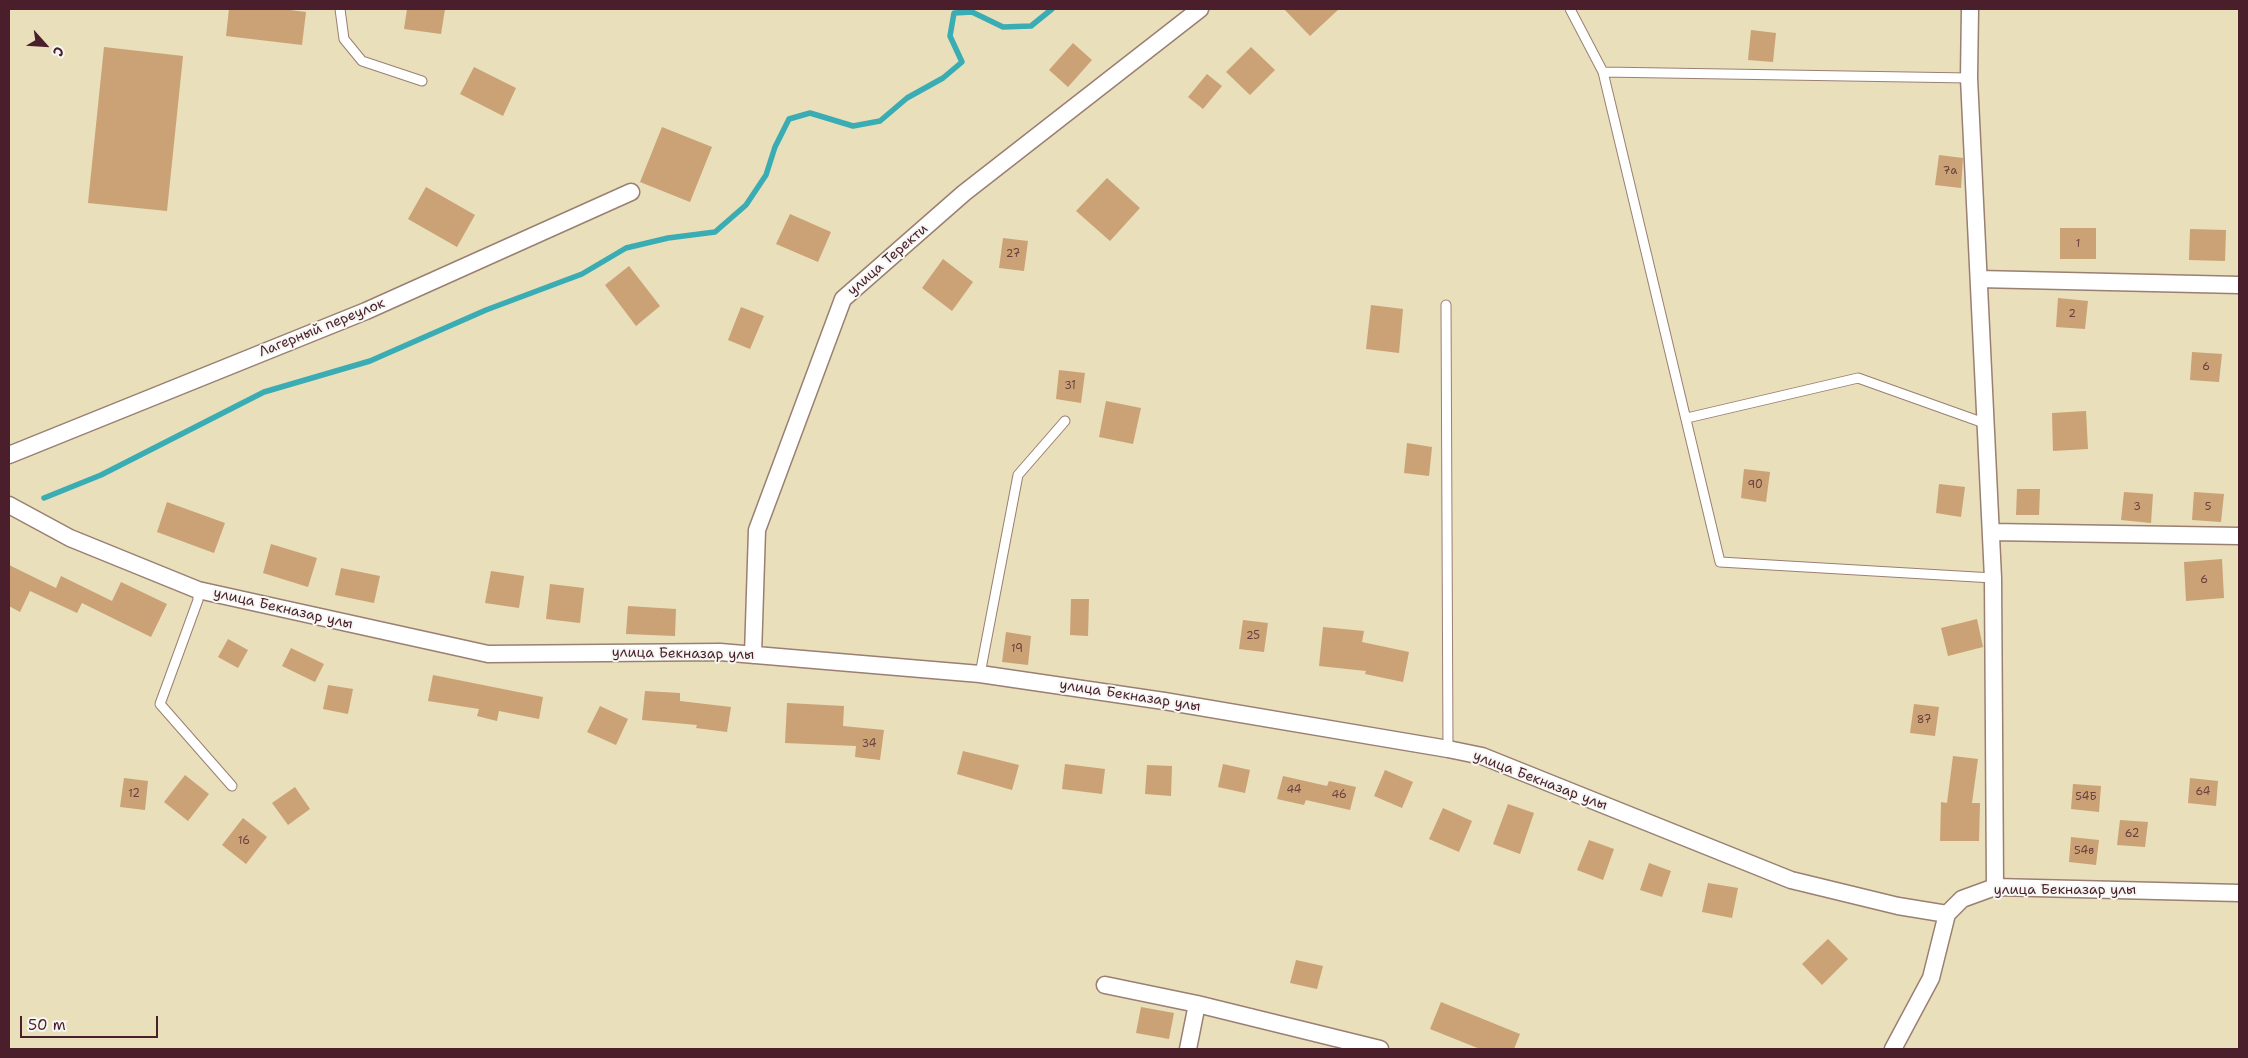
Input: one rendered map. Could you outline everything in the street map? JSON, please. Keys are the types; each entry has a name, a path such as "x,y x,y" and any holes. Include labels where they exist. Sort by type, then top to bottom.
{"street":[{"name":"улица Теректи","path":"753,655 757,530 842,299 964,193 1200,9"},
{"path":"1970,9 1969,78 1984,423 1993,578 1995,887"},
{"name":"Лагерный переулок","path":"9,454 366,311 631,192"},
{"path":"1979,279 2239,285"},
{"name":"улица Бекназар улы","path":"9,505 70,538 198,590 488,654 720,652 980,674 1164,701 1482,756 1791,880 1898,906 1947,914 1962,899 1995,887 2239,893"},
{"path":"1991,532 2239,536"},
{"path":"1894,1049 1931,978 1947,914"},
{"path":"1105,985 1197,1004 1380,1049"},
{"path":"1188,1049 1197,1004"}],"lane":[{"path":"340,9 344,39 362,61 422,81"},
{"path":"1570,9 1603,72 1720,562 1993,578"},
{"path":"1603,72 1969,78"},
{"path":"1446,305 1448,749"},
{"path":"1687,418 1858,378 1984,423"},
{"path":"980,674 1018,475 1065,421"},
{"path":"198,590 198,600 160,704 232,786"}],"building":[{"path":"229,9 282,9 306,12 302,45 226,36"},
{"path":"407,9 445,9 441,34 404,29"},
{"path":"1284,9 1339,9 1310,36"},
{"path":"1751,30 1776,33 1773,62 1748,60"},
{"path":"1073,43 1092,60 1068,87 1049,70"},
{"path":"104,47 183,56 167,211 88,203"},
{"path":"1251,47 1275,70 1250,95 1226,72"},
{"path":"474,67 516,88 503,116 460,94"},
{"path":"1207,74 1222,86 1203,109 1188,97"},
{"path":"662,127 712,147 690,202 640,182"},
{"path":"1939,155 1963,158 1961,188 1935,185"},
{"path":"1107,178 1140,208 1110,241 1076,211"},
{"path":"426,187 475,215 457,247 408,219"},
{"path":"790,214 831,232 818,262 776,244"},
{"path":"2060,228 2096,228 2096,259 2060,259"},
{"path":"2190,229 2226,230 2225,261 2189,260"},
{"path":"1003,238 1028,241 1024,271 999,268"},
{"path":"943,259 973,282 952,311 922,288"},
{"path":"629,266 660,306 636,326 605,285"},
{"path":"2058,298 2088,301 2085,329 2056,327"},
{"path":"1371,305 1403,309 1399,353 1366,349"},
{"path":"741,307 764,316 750,349 728,340"},
{"path":"2192,352 2222,354 2219,382 2190,380"},
{"path":"1059,370 1085,373 1081,403 1056,399"},
{"path":"1106,401 1141,408 1133,444 1099,437"},
{"path":"2086,411 2088,449 2053,451 2052,413"},
{"path":"1407,443 1432,447 1429,476 1404,473"},
{"path":"1744,469 1770,472 1766,502 1741,498"},
{"path":"1939,484 1965,487 1961,517 1936,513"},
{"path":"2017,489 2040,489 2039,515 2016,515"},
{"path":"2124,492 2153,494 2151,523 2121,520"},
{"path":"2194,492 2224,494 2221,522 2192,520"},
{"path":"167,502 225,523 214,553 157,532"},
{"path":"271,544 317,558 308,587 263,573"},
{"path":"2222,559 2224,598 2186,601 2184,562"},
{"path":"9,565 56,588 61,576 112,601 121,582 167,604 151,637 82,603 77,613 30,591 20,612 9,606"},
{"path":"341,568 380,576 374,603 335,595"},
{"path":"491,571 524,576 519,608 485,603"},
{"path":"550,584 584,588 580,623 546,619"},
{"path":"1071,599 1089,599 1088,636 1070,635"},
{"path":"628,606 676,609 675,636 626,634"},
{"path":"1977,619 1983,647 1948,656 1941,628"},
{"path":"1243,620 1268,623 1264,652 1239,649"},
{"path":"1323,627 1364,631 1362,642 1409,652 1403,682 1365,674 1366,671 1319,666"},
{"path":"1006,632 1031,636 1028,665 1002,662"},
{"path":"228,639 248,650 238,668 218,657"},
{"path":"291,648 324,664 315,682 282,666"},
{"path":"433,675 543,697 539,719 499,711 497,721 477,716 479,709 428,701"},
{"path":"328,685 353,689 348,714 323,709"},
{"path":"645,691 680,693 680,701 731,707 727,732 696,728 697,725 642,720"},
{"path":"787,703 844,706 843,726 884,730 880,760 855,757 856,746 785,743"},
{"path":"1914,704 1939,707 1935,736 1910,733"},
{"path":"600,706 628,719 616,745 587,732"},
{"path":"963,751 1019,765 1012,790 957,774"},
{"path":"1953,756 1978,759 1972,803 1980,803 1979,841 1940,841 1941,802 1947,803"},
{"path":"1065,764 1105,769 1102,794 1062,789"},
{"path":"1223,764 1250,770 1245,793 1218,787"},
{"path":"1147,765 1172,766 1171,796 1145,794"},
{"path":"1385,770 1413,782 1402,808 1374,796"},
{"path":"185,775 209,794 188,821 164,802"},
{"path":"1283,776 1327,786 1329,781 1356,787 1350,810 1306,800 1304,805 1277,799"},
{"path":"124,778 148,781 145,810 120,807"},
{"path":"2190,778 2218,781 2216,806 2188,803"},
{"path":"2073,784 2101,786 2099,812 2071,809"},
{"path":"295,787 310,809 288,825 272,803"},
{"path":"1508,804 1534,813 1520,854 1493,844"},
{"path":"1443,808 1472,821 1459,852 1429,839"},
{"path":"243,818 267,837 246,864 222,845"},
{"path":"2120,820 2148,822 2145,847 2117,845"},
{"path":"2071,837 2099,840 2096,865 2069,862"},
{"path":"1589,840 1614,849 1603,880 1577,870"},
{"path":"1649,863 1671,871 1662,897 1640,890"},
{"path":"1708,883 1738,888 1732,918 1702,912"},
{"path":"1828,939 1848,959 1822,985 1802,964"},
{"path":"1296,960 1323,966 1317,989 1290,983"},
{"path":"1441,1002 1520,1034 1514,1049 1480,1049 1430,1029"},
{"path":"1141,1007 1174,1013 1169,1039 1136,1033"}],"waterway":[{"path":"44,498 101,475 264,392 370,361 486,310 582,274 626,248 668,238 715,232 746,205 766,175 775,147 789,119 810,113 853,126 880,121 907,98 943,78 962,62 950,36 954,13 972,12 1003,27 1031,26 1052,9"}]}
